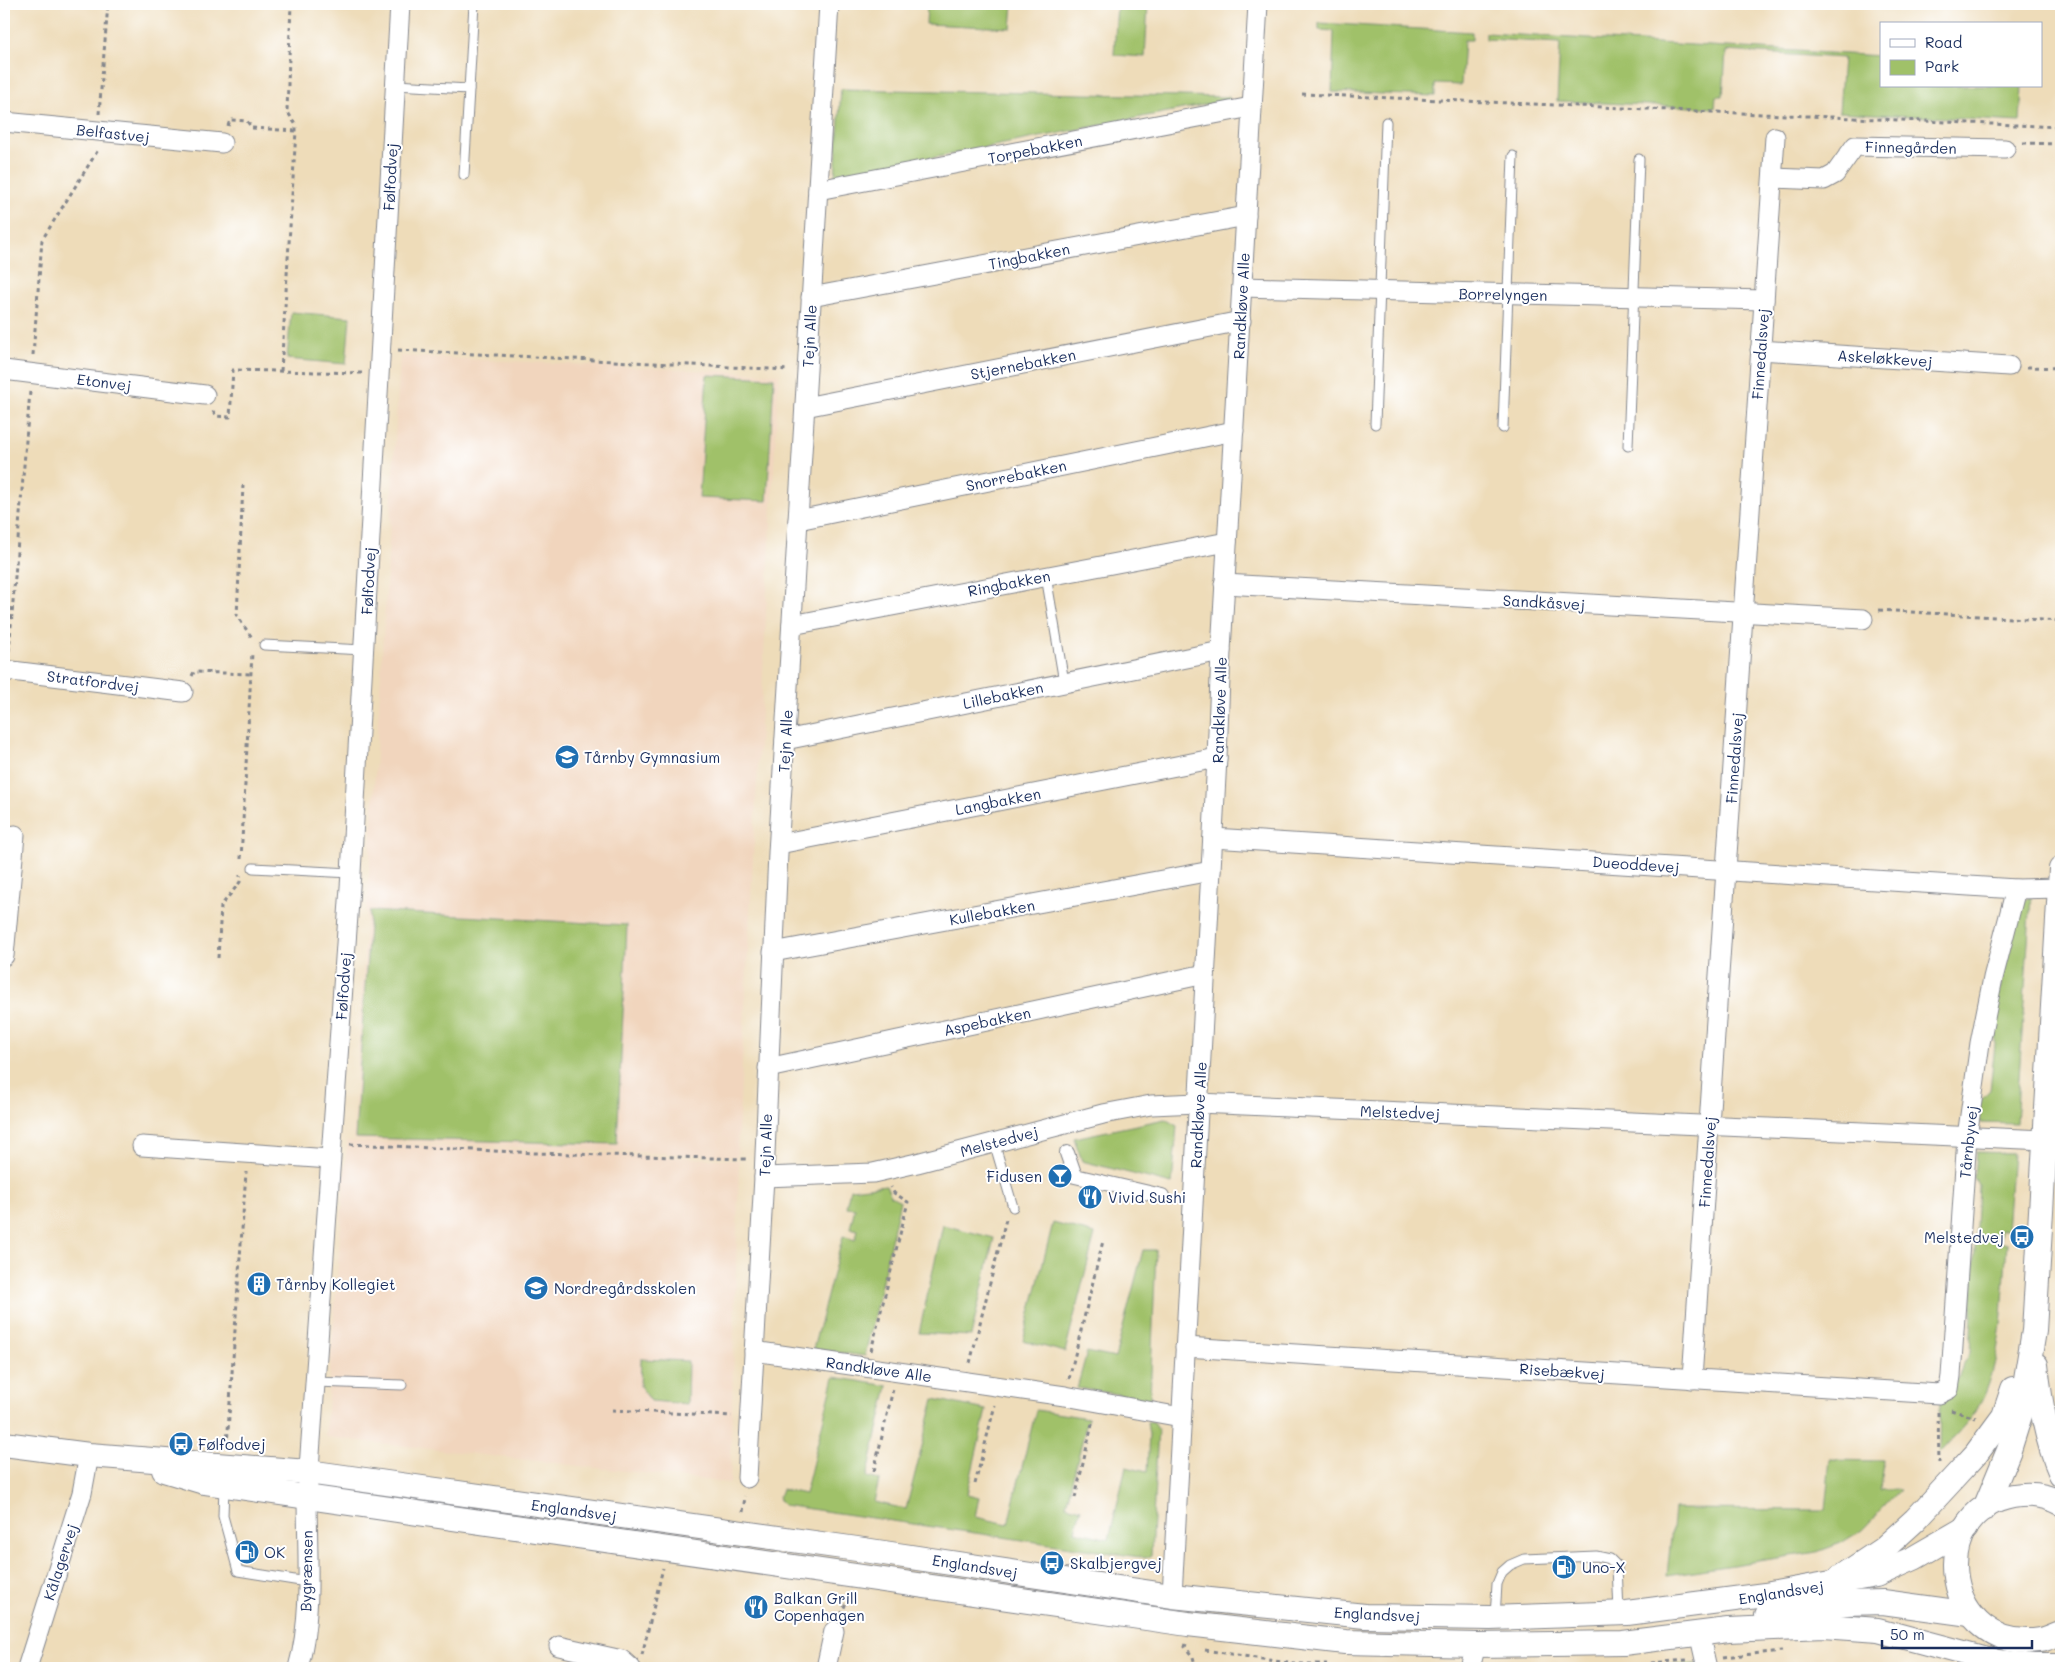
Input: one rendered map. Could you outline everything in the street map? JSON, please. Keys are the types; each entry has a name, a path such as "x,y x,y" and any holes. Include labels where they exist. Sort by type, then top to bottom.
{"street":[{"name":"Følfodvej","path":"308,1472 351,874 400,4"},
{"name":"Tejn Alle","path":"747,1478 779,844 829,4"},
{"name":"Randkløve Alle","path":"1172,1596 1180,1417 1213,838 1224,584 1258,4"},
{"name":"Torpebakken","path":"818,190 1251,107"},
{"name":"Belfastvej","path":"4,122 222,143"},
{"name":"Finnedalsvej","path":"1692,1379 1775,137"},
{"name":"Finnegården","path":"1773,178 1824,180 1835,174 1855,146 2005,149"},
{"name":"Tingbakken","path":"811,297 1246,216"},
{"name":"Borrelyngen","path":"1242,288 1764,300"},
{"name":"Stjernebakken","path":"805,407 1240,321"},
{"name":"Askeløkkevej","path":"1760,350 2009,366"},
{"name":"Etonvej","path":"4,370 205,395"},
{"name":"Snorrebakken","path":"798,520 1234,430"},
{"name":"Ringbakken","path":"792,625 1227,542"},
{"name":"Sandkåsvej","path":"1224,584 1863,619"},
{"name":"Lillebakken","path":"785,740 1221,651"},
{"name":"Stratfordvej","path":"6,671 183,692"},
{"name":"Langbakken","path":"779,844 1217,758"},
{"path":"4,956 15,835"},
{"name":"Dueoddevej","path":"1213,838 2016,889 2061,882"},
{"name":"Kullebakken","path":"773,952 1211,871"},
{"path":"1985,1508 2009,1450 2020,1416 2034,1331 2061,882"},
{"name":"Tårnbyvej","path":"1941,1403 1948,1389 1951,1376 1967,1137 1980,1043 1993,978 2016,889"},
{"name":"Aspebakken","path":"768,1068 1205,974"},
{"name":"Melstedvej","path":"764,1168 873,1172 1103,1114 1151,1105 1198,1103 2044,1140"},
{"path":"142,1146 247,1153 331,1151"},
{"path":"1067,1152 1075,1176 1162,1196"},
{"path":"2034,1331 2038,1388 2051,1451 2061,1474"},
{"path":"1831,1584 1883,1549 1915,1520 1976,1454 2004,1416 2034,1331"},
{"name":"Risebækvej","path":"1184,1347 1692,1379 1941,1403"},
{"name":"Randkløve Alle","path":"754,1351 867,1369 1065,1396 1180,1417"},
{"name":"Englandsvej","path":"4,1444 125,1458 204,1482 224,1475 308,1472 739,1519 876,1552 1172,1596 1365,1616 1495,1618 1620,1614 1831,1584 1876,1575 1914,1558 1966,1528"},
{"name":"Kålagervej","path":"27,1668 82,1493 89,1455"},
{"name":"Bygrænsen","path":"298,1668 305,1646 308,1472"},
{"name":"Englandsvej","path":"224,1475 307,1498 1188,1624 1345,1642 1476,1646 1623,1643 1728,1630 1823,1626 1878,1630 1998,1662 2033,1666 2061,1666"},
{"path":"2061,1503 2046,1497 2025,1494 2004,1498 1985,1508 1966,1528 1956,1549 1954,1572 1958,1594 1970,1614 1984,1627 2000,1636 2061,1655"},
{"name":"Englandsvej","path":"1728,1630 1753,1617 1846,1603 1883,1602 1970,1614"},
{"path":"826,1668 834,1631"},
{"path":"1699,1633 1707,1668"},
{"path":"2017,1641 2040,1640 2061,1633"},
{"path":"559,1646 622,1660 631,1668"},
{"path":"1470,1668 1476,1646"}],"lane":[{"path":"464,175 474,4"},
{"path":"395,85 469,89"},
{"path":"1376,424 1386,122"},
{"path":"1503,428 1513,156"},
{"path":"1628,446 1639,159"},
{"path":"1046,576 1064,682"},
{"path":"264,645 364,650"},
{"path":"253,868 351,874"},
{"path":"994,1142 1013,1207"},
{"path":"315,1382 402,1384"},
{"path":"224,1475 223,1516 238,1571 307,1582"},
{"path":"1495,1618 1497,1584 1502,1572 1510,1565 1524,1559 1596,1556 1610,1559 1616,1566 1620,1614"}],"path":[{"path":"4,707 42,240 99,148 98,131 108,4"},
{"path":"281,371 296,132 296,125 287,111 291,4"},
{"path":"1302,94 2061,127"},
{"path":"222,143 230,120 247,121 252,128 296,132"},
{"path":"2005,149 2010,143 2061,144"},
{"path":"380,349 807,370"},
{"path":"2009,366 2061,368"},
{"path":"205,395 216,416 230,417 233,370 379,373"},
{"path":"241,865 253,639 237,616 243,485"},
{"path":"1863,619 1871,609 2061,621"},
{"path":"183,692 194,672 251,674"},
{"path":"218,958 221,906 240,882 240,874"},
{"path":"331,1151 536,1153 764,1168"},
{"path":"224,1475 247,1153"},
{"path":"867,1369 908,1202 894,1193 884,1170"},
{"path":"966,1381 1007,1214 1013,1207"},
{"path":"1065,1396 1103,1241"},
{"path":"874,1471 897,1372"},
{"path":"975,1484 999,1386"},
{"path":"1075,1498 1098,1402"},
{"path":"1940,1493 1941,1403 1978,1419"},
{"path":"612,1410 751,1416"},
{"path":"739,1519 747,1478"},
{"path":"631,1668 642,1658 663,1568"},
{"path":"834,1631 849,1596 852,1575"},
{"path":"1185,1647 1193,1657 1196,1668"}],"shaded area":[{"name":"Tårnby Gymnasium","path":"400,356 779,374 737,1157 353,1140"},
{"name":"Nordregårdsskolen","path":"347,1141 739,1160 730,1483 325,1437"}],"green space":[{"path":"927,4 1013,4 1011,28 926,24"},
{"path":"1117,4 1148,4 1145,57 1114,55"},
{"path":"1319,23 1472,32 1472,40 1464,40 1461,85 1435,84 1435,96 1332,92 1334,31 1319,30"},
{"path":"1486,33 1880,56 1880,88 2022,88 2020,122 1839,112 1843,58 1726,51 1723,96 1716,96 1715,108 1557,101 1560,43 1486,39"},
{"path":"841,89 1229,97 1229,100 835,177"},
{"path":"291,312 350,317 346,364 287,359"},
{"path":"707,375 774,378 767,501 699,498"},
{"path":"2031,897 2016,1123 1980,1122 1978,1108 1983,1097 1990,1090 1996,1036 1989,1036 2021,901"},
{"path":"370,911 627,925 617,1144 355,1138"},
{"path":"1165,1119 1177,1126 1172,1184 1082,1161 1074,1138"},
{"path":"1976,1152 2013,1153 2007,1229 2001,1229 2000,1243 2007,1243 2003,1307 1997,1352 1986,1392 1973,1415 1939,1453 1940,1400 1959,1377 1963,1364 1970,1353 1978,1185 1974,1177"},
{"path":"886,1185 891,1196 900,1201 865,1356 813,1349 843,1236 855,1240 858,1230 850,1228 855,1208 846,1207 850,1189"},
{"path":"1053,1223 1095,1234 1065,1352 1023,1341"},
{"path":"943,1225 994,1238 971,1336 919,1333"},
{"path":"1143,1250 1156,1250 1150,1399 1077,1388 1087,1352 1115,1358"},
{"path":"2061,1316 2061,1419 2057,1396"},
{"path":"641,1359 688,1361 687,1404 651,1401 640,1386"},
{"path":"834,1377 888,1386 867,1477 879,1480 874,1502 906,1509 934,1399 986,1410 967,1494 979,1497 975,1517 1008,1524 1036,1410 1088,1418 1066,1505 1081,1509 1075,1531 1109,1539 1126,1467 1147,1472 1149,1435 1147,1422 1154,1423 1158,1429 1151,1555 1146,1558 783,1505 778,1499 782,1489 805,1494"},
{"path":"1830,1460 1883,1461 1880,1490 1900,1490 1862,1530 1841,1543 1817,1552 1667,1575 1674,1509 1825,1510"},
{"path":"1696,1664 1696,1668 1557,1668"}],"place":[{"name":"Tårnby Gymnasium","path":"567,757"},
{"name":"Fidusen","path":"1060,1176"},
{"name":"Vivid Sushi","path":"1090,1197"},
{"name":"Melstedvej","path":"2022,1237"},
{"name":"Tårnby Kollegiet","path":"259,1284"},
{"name":"Nordregårdsskolen","path":"536,1288"},
{"name":"Følfodvej","path":"181,1444"},
{"name":"OK","path":"247,1552"},
{"name":"Skalbjergvej","path":"1052,1563"},
{"name":"Uno-X","path":"1564,1567"},
{"name":"Balkan Grill Copenhagen","path":"756,1607"}]}
